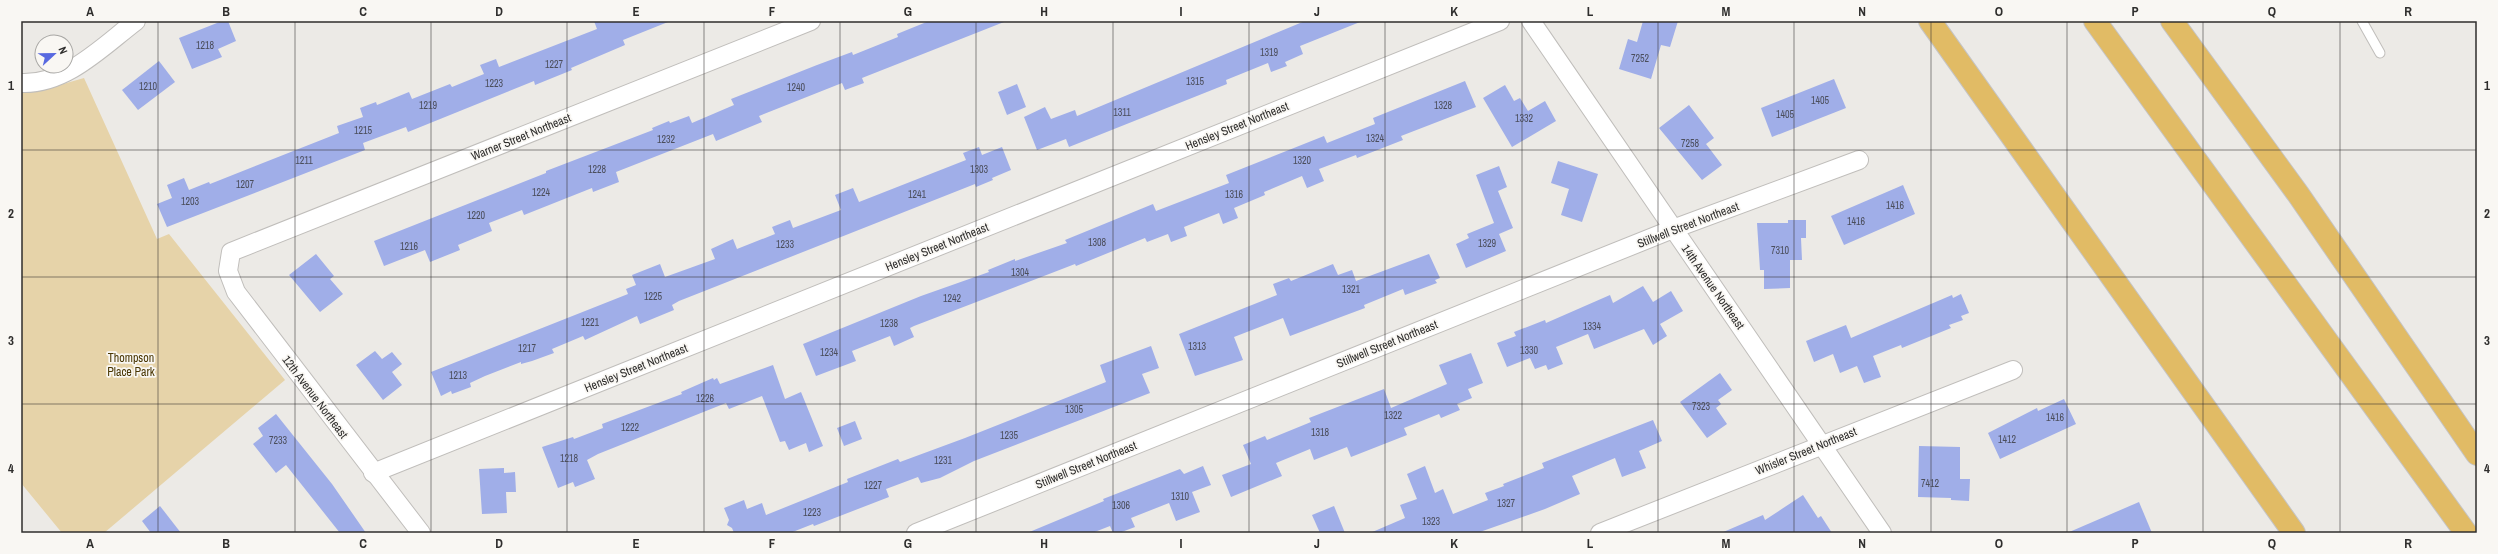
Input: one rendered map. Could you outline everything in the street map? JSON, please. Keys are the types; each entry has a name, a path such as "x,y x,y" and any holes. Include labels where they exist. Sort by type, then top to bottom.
{"highway":[{"path":"1930,21 2294,533"},
{"path":"2095,21 2466,533"},
{"path":"2172,21 2298,194 2477,454"}],"street":[{"path":"21,83 53,78 76,67 136,21"},
{"name":"Warner Street Northeast","path":"231,252 811,21"},
{"name":"Hensley Street Northeast","path":"373,473 1500,21"},
{"name":"14th Avenue Northeast","path":"1531,21 1882,533"},
{"name":"Stillwell Street Northeast","path":"916,533 1673,229 1859,160"},
{"name":"12th Avenue Northeast","path":"231,252 228,271 236,292 373,473 421,533"},
{"name":"Whisler Street Northeast","path":"1600,533 1821,444 2013,370"}],"lane":[{"path":"2362,21 2380,53"}],"green space":[{"name":"Thompson Place Park","path":"84,78 157,239 169,234 285,380 104,533 62,533 21,483 21,91 42,90"}],"building":[{"path":"222,21 228,21 236,41 218,49 222,57 192,69 179,38"},
{"path":"594,21 668,22 623,40 625,45 571,68 572,70 535,85 534,81 408,132 406,127 363,143 365,150 167,227 157,204 172,198 167,185 184,178 189,190 209,182 210,184 339,133 337,126 363,117 360,108 376,102 377,105 409,92 412,99 450,84 452,87 484,74 480,65 496,59 499,67 597,29"},
{"path":"929,21 1004,22 862,78 864,83 845,90 842,83 759,116 762,122 716,141 713,134 616,172 619,182 593,192 592,188 524,215 522,210 489,223 492,231 458,245 460,250 430,262 425,250 384,266 374,241 546,173 546,171 653,130 652,128 669,121 670,123 689,116 692,123 734,105 731,99 852,52 853,55 898,37 897,34"},
{"path":"1305,21 1360,22 1300,46 1303,54 1285,62 1287,66 1271,72 1268,63 1226,80 1227,84 1069,147 1066,139 1037,150 1024,117 1045,107 1051,119 1075,110 1077,116"},
{"path":"1643,21 1678,21 1670,47 1661,45 1651,79 1619,69 1628,39 1637,42"},
{"path":"159,61 175,82 138,110 122,90"},
{"path":"1834,79 1846,108 1772,137 1761,108"},
{"path":"1465,81 1476,107 1401,136 1403,140 1357,158 1356,155 1319,169 1324,181 1307,188 1302,176 1264,192 1265,195 1234,208 1238,218 1223,224 1219,213 1184,227 1187,236 1171,242 1168,234 1147,242 1145,238 1076,266 1075,264 914,326 910,328 914,337 894,346 890,336 852,351 856,361 816,376 803,344 921,296 989,272 988,270 1015,259 1015,261 1067,243 1065,240 1153,204 1156,211 1229,183 1226,175 1324,136 1327,143 1375,124 1373,118"},
{"path":"1017,84 1026,107 1007,115 998,92"},
{"path":"1505,85 1514,101 1520,98 1528,111 1545,101 1556,121 1512,147 1483,98"},
{"path":"1689,105 1714,138 1706,144 1722,165 1702,180 1659,128"},
{"path":"979,147 982,155 1002,147 1011,170 976,187 975,184 679,301 672,305 674,310 640,324 637,316 585,340 583,336 552,349 554,353 521,364 521,362 485,376 470,383 471,387 452,394 451,391 441,396 431,372 628,294 626,289 636,285 632,275 660,264 665,277 715,259 711,249 733,239 737,249 775,234 772,227 790,220 793,228 841,210 835,195 853,188 859,202 966,160 963,153"},
{"path":"1558,161 1598,174 1582,222 1561,215 1569,189 1551,183"},
{"path":"1499,166 1507,187 1498,191 1513,228 1499,234 1506,251 1466,268 1456,244 1469,238 1467,234 1494,223 1476,175"},
{"path":"1903,185 1915,214 1844,245 1831,216"},
{"path":"1788,220 1806,220 1806,238 1801,238 1802,260 1790,260 1790,288 1764,289 1764,270 1760,270 1757,223 1788,223"},
{"path":"316,254 334,276 330,279 343,294 320,312 289,275"},
{"path":"1429,254 1440,278 1435,280 1437,283 1405,295 1403,289 1364,305 1365,308 1290,336 1283,318 1234,337 1243,360 1195,376 1179,334 1277,295 1273,284 1289,278 1291,281 1333,264 1338,275 1352,270 1356,281"},
{"path":"1643,286 1653,302 1671,291 1683,311 1660,324 1667,336 1653,345 1644,329 1594,349 1588,334 1556,347 1563,364 1548,370 1546,365 1535,369 1530,358 1507,367 1497,343 1516,336 1514,332 1545,320 1546,323 1610,295 1613,303"},
{"path":"1961,294 1969,313 1961,316 1963,320 1949,325 1951,328 1902,348 1901,345 1873,356 1881,377 1864,383 1857,366 1840,373 1833,354 1814,362 1806,341 1846,325 1851,338 1952,295 1953,298"},
{"path":"1151,346 1159,368 1142,374 1150,393 974,461 940,478 921,483 918,477 886,489 889,497 814,526 813,524 790,533 734,533 732,528 727,525 729,520 724,508 744,500 747,509 762,503 766,515 848,482 847,479 898,459 900,462 965,438 1106,382 1100,365"},
{"path":"375,351 382,359 392,352 402,364 392,372 402,385 383,400 356,365"},
{"path":"1471,353 1483,383 1468,389 1472,398 1457,404 1460,410 1441,418 1439,414 1404,428 1407,435 1351,457 1347,447 1314,460 1310,449 1276,463 1282,476 1231,497 1222,475 1251,464 1243,445 1265,436 1267,440 1311,422 1309,418 1384,389 1391,408 1447,384 1439,365"},
{"path":"773,365 785,399 801,392 823,446 809,452 806,443 789,450 785,441 780,442 762,396 729,409 726,403 598,454 587,460 595,479 575,487 573,482 558,488 542,447 573,437 574,439 603,428 602,424 682,394 681,392 713,378 714,380 717,378 720,384"},
{"path":"1720,373 1732,390 1718,400 1721,404 1716,408 1727,424 1707,438 1680,402"},
{"path":"2064,399 2076,424 2000,459 1988,433 2037,408 2038,411"},
{"path":"276,414 332,484 366,533 340,533 286,465 276,473 253,444 263,436 258,428"},
{"path":"1653,420 1662,441 1639,451 1646,468 1622,477 1615,458 1572,476 1580,494 1545,509 1477,533 1370,533 1405,518 1400,505 1417,499 1407,474 1425,466 1435,493 1443,489 1453,514 1488,500 1485,493 1504,486 1503,484 1544,468 1542,463"},
{"path":"855,421 862,439 844,446 837,428"},
{"path":"1919,446 1960,447 1960,479 1970,479 1969,501 1951,500 1951,498 1918,497"},
{"path":"1203,466 1211,485 1192,492 1200,512 1176,521 1169,503 1131,518 1135,527 1119,533 1113,533 1110,526 1092,533 1027,533 1104,501 1103,499 1180,469 1184,474"},
{"path":"504,468 504,473 515,472 516,492 506,492 507,513 482,514 479,469"},
{"path":"1803,495 1818,518 1821,516 1832,533 1721,533 1763,515 1765,520"},
{"path":"2139,502 2152,533 2067,533"},
{"path":"160,506 181,533 151,533 142,521"},
{"path":"1334,506 1345,533 1320,533 1312,515"}]}
